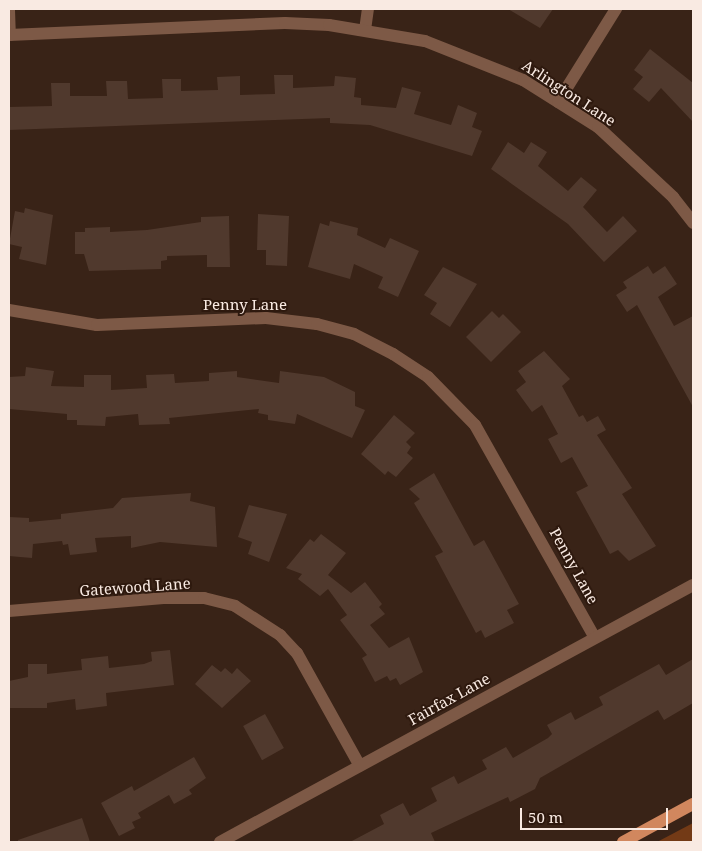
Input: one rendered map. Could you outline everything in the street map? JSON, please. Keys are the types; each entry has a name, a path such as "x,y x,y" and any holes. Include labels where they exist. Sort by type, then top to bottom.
{"main road":[{"path":"623,842 693,804"}],"street":[{"path":"365,30 368,9"},
{"path":"558,102 616,9"},
{"path":"9,10 9,35"},
{"name":"Arlington Lane","path":"9,35 285,23 365,30 425,41 471,57 558,102 598,127 673,197 693,223"},
{"name":"Penny Lane","path":"9,310 97,325 266,318 317,324 354,334 393,354 428,377 475,425 595,638"},
{"name":"Fairfax Lane","path":"220,842 693,584"},
{"name":"Gatewood Lane","path":"9,611 163,598 204,598 235,606 280,635 297,653 360,766"}],"shaded area":[{"path":"693,823 693,842 657,842"}],"building":[{"path":"508,9 553,9 540,28"},
{"path":"650,49 693,83 693,122 661,88 649,102 633,89 643,77 634,70"},
{"path":"274,75 293,75 293,88 334,86 335,76 356,78 354,97 361,98 361,105 396,108 402,87 421,92 414,114 451,125 458,105 477,113 472,127 482,131 472,156 370,125 330,123 330,118 9,130 9,107 52,106 51,83 70,83 70,96 107,96 106,81 127,81 128,99 163,98 162,79 181,79 181,91 218,90 217,77 240,76 240,95 275,94"},
{"path":"508,142 524,153 531,142 547,152 538,166 568,191 581,177 597,190 583,207 607,232 623,216 637,231 604,262 568,224 491,169"},
{"path":"25,208 53,215 46,265 19,259 22,247 9,244 15,211 24,213"},
{"path":"258,214 289,216 287,266 266,265 266,250 257,250"},
{"path":"229,216 230,267 207,267 207,255 167,256 167,260 161,261 161,269 89,271 84,254 75,254 75,232 85,232 85,228 110,227 110,232 147,230 201,222 201,217"},
{"path":"330,221 358,228 357,235 385,248 390,238 419,251 398,297 378,288 383,277 354,264 350,279 308,267 320,223 329,226"},
{"path":"648,266 653,274 665,266 677,284 658,297 674,326 693,316 693,407 637,305 627,312 616,295 627,288 623,282"},
{"path":"443,267 477,284 450,327 430,314 437,303 424,295"},
{"path":"492,311 499,318 503,314 521,332 491,362 466,337"},
{"path":"544,351 570,379 562,386 579,417 583,415 587,422 598,416 606,430 597,435 632,488 622,494 656,546 629,561 618,550 610,554 576,492 588,486 572,457 561,463 548,439 558,434 542,405 532,412 516,390 526,382 518,371"},
{"path":"26,367 54,371 51,386 84,387 84,375 111,375 111,390 147,388 146,375 174,374 175,383 209,381 209,373 237,371 237,377 279,383 280,371 324,377 355,392 355,406 365,410 352,438 297,414 295,424 268,420 268,415 258,413 259,409 169,418 170,424 139,425 138,414 106,417 105,426 77,425 77,420 67,420 67,414 9,409 9,377 25,376"},
{"path":"394,415 415,433 406,442 411,447 407,453 413,458 396,477 388,471 385,475 361,454"},
{"path":"434,473 474,546 484,540 519,604 507,610 514,623 485,638 481,630 476,633 435,556 443,552 414,503 420,499 409,489"},
{"path":"191,493 190,501 215,507 217,547 160,542 131,548 131,536 95,538 97,552 70,555 68,544 63,545 62,541 33,544 32,558 9,556 9,517 29,518 29,522 61,519 61,514 113,508 122,498"},
{"path":"249,505 287,514 269,562 248,554 252,542 238,537"},
{"path":"321,534 346,553 328,575 351,593 365,582 382,604 379,607 385,614 370,625 389,648 409,637 423,672 400,685 396,678 390,681 387,676 375,682 362,658 367,655 340,620 347,615 328,589 320,596 298,579 302,574 286,568 310,539 314,542"},
{"path":"170,650 174,685 106,693 107,706 76,710 75,699 47,703 47,708 9,708 9,681 28,677 28,664 47,664 47,674 82,670 81,659 108,656 109,668 144,664 152,661 151,652"},
{"path":"693,659 693,703 664,720 658,710 540,778 535,789 510,802 508,797 431,833 435,842 350,842 384,824 380,815 403,803 410,816 437,801 431,788 454,776 458,784 487,769 482,760 506,747 513,758 548,738 552,734 547,725 571,712 575,720 603,705 599,697 659,664 666,675"},
{"path":"212,665 221,672 225,668 232,674 237,668 251,681 222,708 195,684"},
{"path":"265,714 284,748 262,760 243,726"},
{"path":"194,757 206,778 189,790 192,794 174,804 169,795 138,813 141,818 132,822 135,828 119,836 101,803 132,786 134,791"},
{"path":"82,818 90,842 18,842 18,840"}]}
